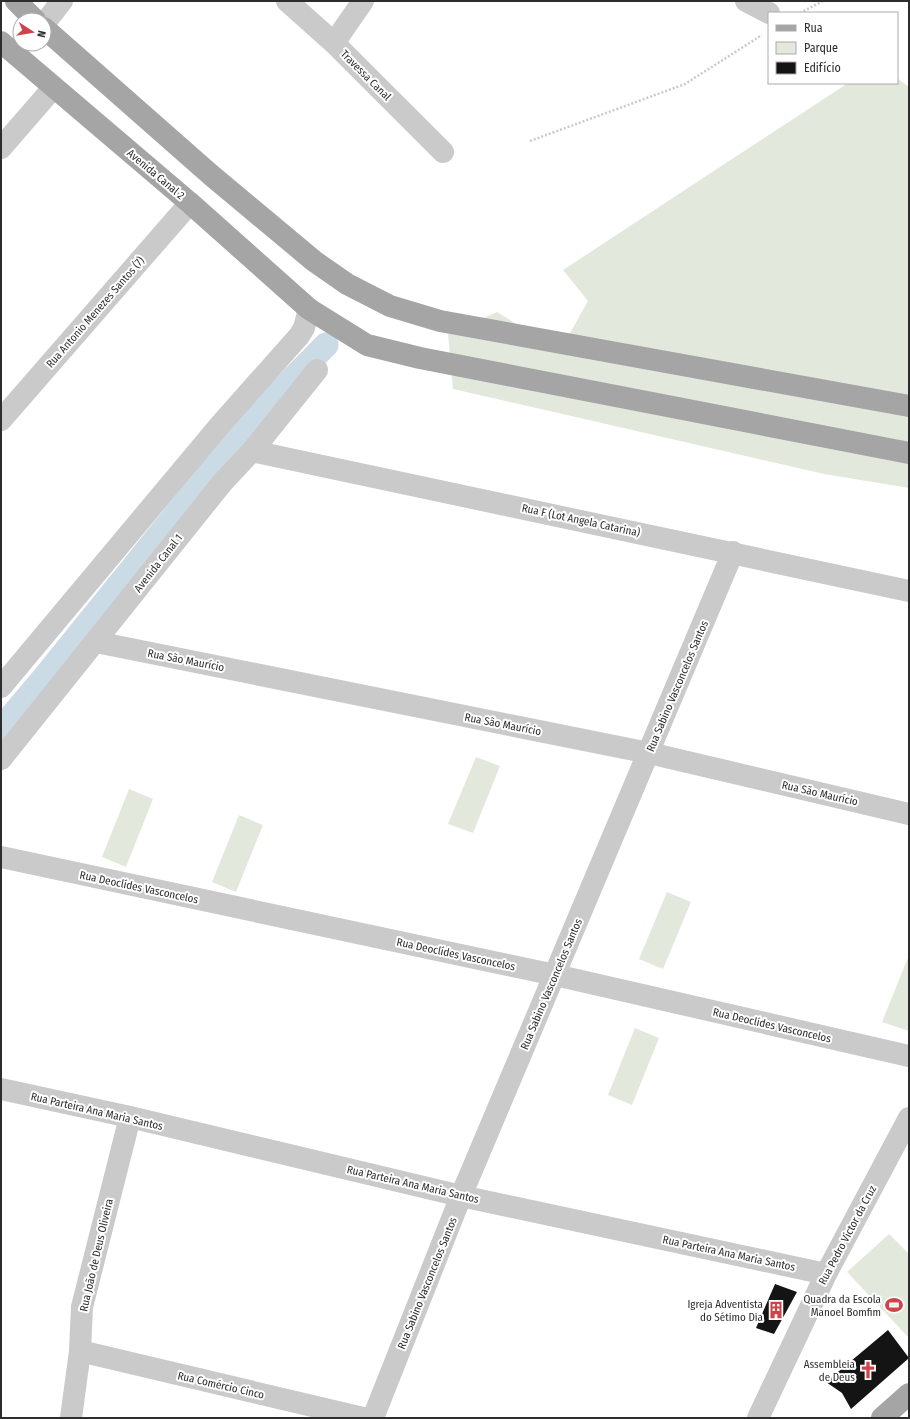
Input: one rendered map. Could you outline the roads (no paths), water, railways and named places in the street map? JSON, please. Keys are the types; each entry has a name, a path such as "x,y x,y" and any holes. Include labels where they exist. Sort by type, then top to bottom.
{"main road":[{"path":"16,1 27,12"},
{"path":"52,35 211,175 314,261 347,284 390,306 440,321 909,406"},
{"name":"Avenida Canal 2","path":"1,42 190,203 309,309 351,337 367,345 412,356 909,453"},
{"path":"882,1418 909,1394"}],"street":[{"path":"52,14 62,1"},
{"name":"Travessa Canal","path":"287,1 334,43 443,152"},
{"path":"334,43 363,1"},
{"path":"746,1 768,12"},
{"path":"1,148 54,88"},
{"name":"Rua Antonio Menezes Santos (7)","path":"1,420 190,203"},
{"path":"1,687 220,425 299,336 304,328 309,309"},
{"name":"Avenida Canal 1","path":"1,758 96,642 222,483 252,450 317,370"},
{"name":"Rua F (Lot Angela Catarina)","path":"252,450 733,552 909,591"},
{"name":"Rua Sabino Vasconcelos Santos","path":"373,1418 461,1196 733,552"},
{"name":"Rua São Maurício","path":"96,642 649,753 909,814"},
{"name":"Rua Deoclídes Vasconcelos","path":"1,857 555,975 909,1056"},
{"name":"Rua Parteira Ana Maria Santos","path":"1,1089 130,1117 461,1196 826,1274"},
{"name":"Rua João de Deus Oliveira","path":"70,1418 80,1351 82,1308 130,1117"},
{"name":"Rua Pedro Victor da Cruz","path":"758,1418 826,1274 909,1118"},
{"name":"Rua Comércio Cinco","path":"80,1351 363,1418"}],"waterway":[{"path":"1,729 253,419 326,345"}],"place":[{"name":"Quadra da Escola Manoel Bomfim","path":"894,1305"},
{"name":"Igreja Adventista do Sétimo Dia","path":"776,1310"},
{"name":"Assembleia de Deus","path":"868,1370"}]}
